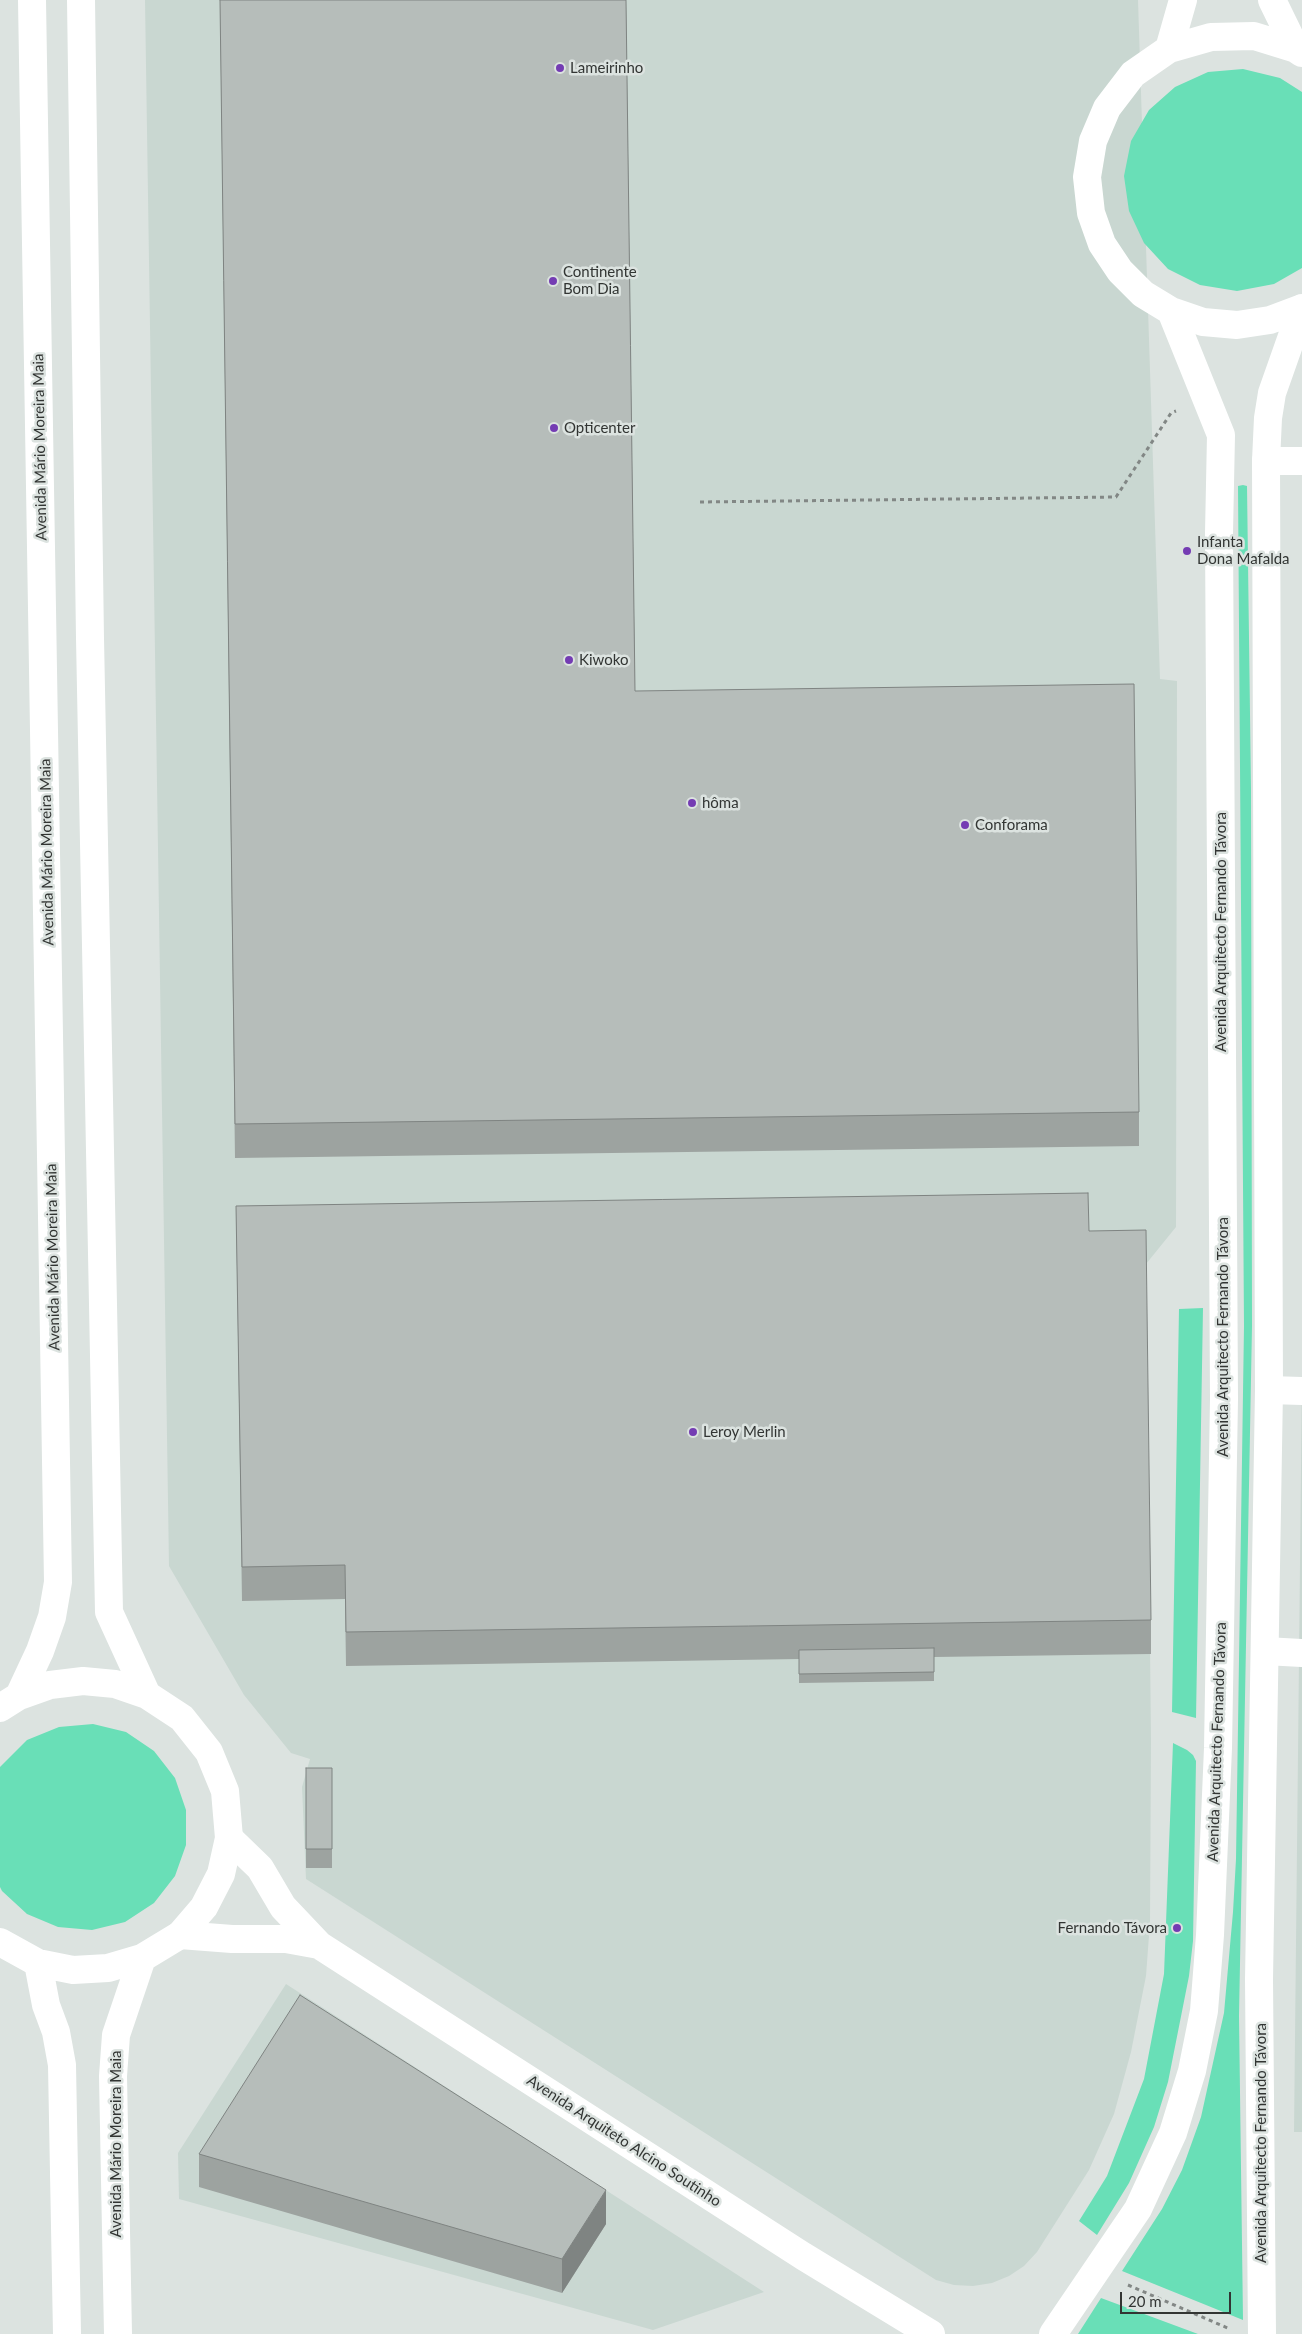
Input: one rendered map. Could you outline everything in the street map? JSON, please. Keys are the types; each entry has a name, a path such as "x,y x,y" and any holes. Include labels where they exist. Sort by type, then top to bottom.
{"main road":[{"name":"Avenida Mário Moreira Maia","path":"9,1702 40,1651 52,1617 58,1582 32,0"},
{"path":"81,0 90,648 109,1612 147,1695"},
{"path":"1169,49 1182,0"},
{"path":"1272,0 1299,51"},
{"path":"1299,51 1254,36 1211,37 1169,49 1133,74 1107,108 1092,141 1087,177 1091,213 1102,244 1120,271 1143,294 1171,312 1203,322 1236,325 1270,320 1302,308"},
{"name":"Avenida Arquitecto Fernando Távora","path":"1250,2332 1260,1979 1269,1390 1266,461 1268,418 1272,393 1302,308"},
{"name":"Avenida Arquitecto Fernando Távora","path":"1053,2334 1138,2209 1173,2133 1192,2071 1204,2011 1208,1954 1218,1748 1224,1399 1219,533 1222,435 1171,312"},
{"path":"1266,461 1302,461"},
{"path":"1269,1390 1302,1391"},
{"path":"1265,1651 1302,1653"},
{"path":"0,1942 38,1963 73,1970 108,1968 142,1958 180,1935 204,1907 221,1874 229,1838 225,1791 209,1752 182,1718 147,1695 115,1684 83,1680 50,1685 9,1702"},
{"name":"Avenida Arquiteto Alcino Soutinho","path":"229,1838 260,1868 283,1907 318,1945 803,2256 931,2334"},
{"name":"Avenida Arquiteto Alcino Soutinho","path":"180,1935 232,1939 286,1939 318,1945"},
{"name":"Avenida Mário Moreira Maia","path":"118,2334 113,2076 116,2035 142,1958"},
{"path":"38,1963 46,2005 56,2032 62,2065 67,2334"}],"path":[{"path":"700,502 1116,497 1171,413 1206,397"},
{"path":"1124,2284 1231,2330 1250,2332"}],"shaded area":[{"path":"145,0 1138,0 1160,679 1177,681 1176,1227 1146,1264 1151,1741 1150,1922 1146,1976 1131,2052 1114,2114 1089,2170 1037,2252 1024,2266 1009,2276 992,2283 973,2286 954,2285 936,2280 306,1879 302,1787 310,1759 291,1753 244,1695 169,1566"},
{"path":"1302,1374 1302,2132 1294,2132"},
{"path":"286,1984 764,2292 653,2330 179,2199 178,2153"}],"green space":[{"path":"1243,69 1280,78 1302,92 1302,268 1274,284 1237,291 1200,285 1168,269 1144,243 1129,211 1124,176 1131,141 1149,110 1175,87 1208,72"},
{"path":"1238,486 1247,486 1251,790 1252,1326 1239,2016 1243,2320 1122,2271 1162,2209 1182,2170 1201,2117 1224,2013 1233,1912 1236,1859 1244,1326"},
{"path":"1203,1308 1196,1718 1172,1712 1179,1309"},
{"path":"93,1724 126,1732 154,1751 175,1778 186,1810 186,1845 175,1876 154,1903 125,1922 92,1930 58,1927 27,1914 2,1891 0,1887 0,1767 27,1740 59,1727"},
{"path":"1173,1743 1187,1750 1196,1761 1193,1941 1189,1976 1168,2082 1154,2127 1129,2183 1097,2235 1079,2221 1107,2176 1144,2079 1164,1974"},
{"path":"1101,2298 1198,2334 1078,2334"}],"building":[{"path":"220,0 626,0 635,691 1134,684 1139,1112 235,1124"},
{"name":"Leroy Merlin","path":"1088,1193 1089,1231 1146,1230 1151,1620 346,1632 345,1565 242,1567 236,1206"},
{"path":"934,1648 934,1672 799,1674 799,1650"},
{"path":"306,1768 332,1768 332,1849 306,1849"},
{"path":"300,1995 606,2190 562,2259 199,2154"}],"place":[{"name":"Lameirinho","path":"560,68"},
{"name":"Continente Bom Dia","path":"553,281"},
{"name":"Opticenter","path":"554,428"},
{"name":"Infanta Dona Mafalda","path":"1187,551"},
{"name":"Kiwoko","path":"569,660"},
{"name":"hôma","path":"692,803"},
{"name":"Conforama","path":"965,825"},
{"name":"Leroy Merlin","path":"693,1432"},
{"name":"Fernando Távora","path":"1177,1928"}]}
